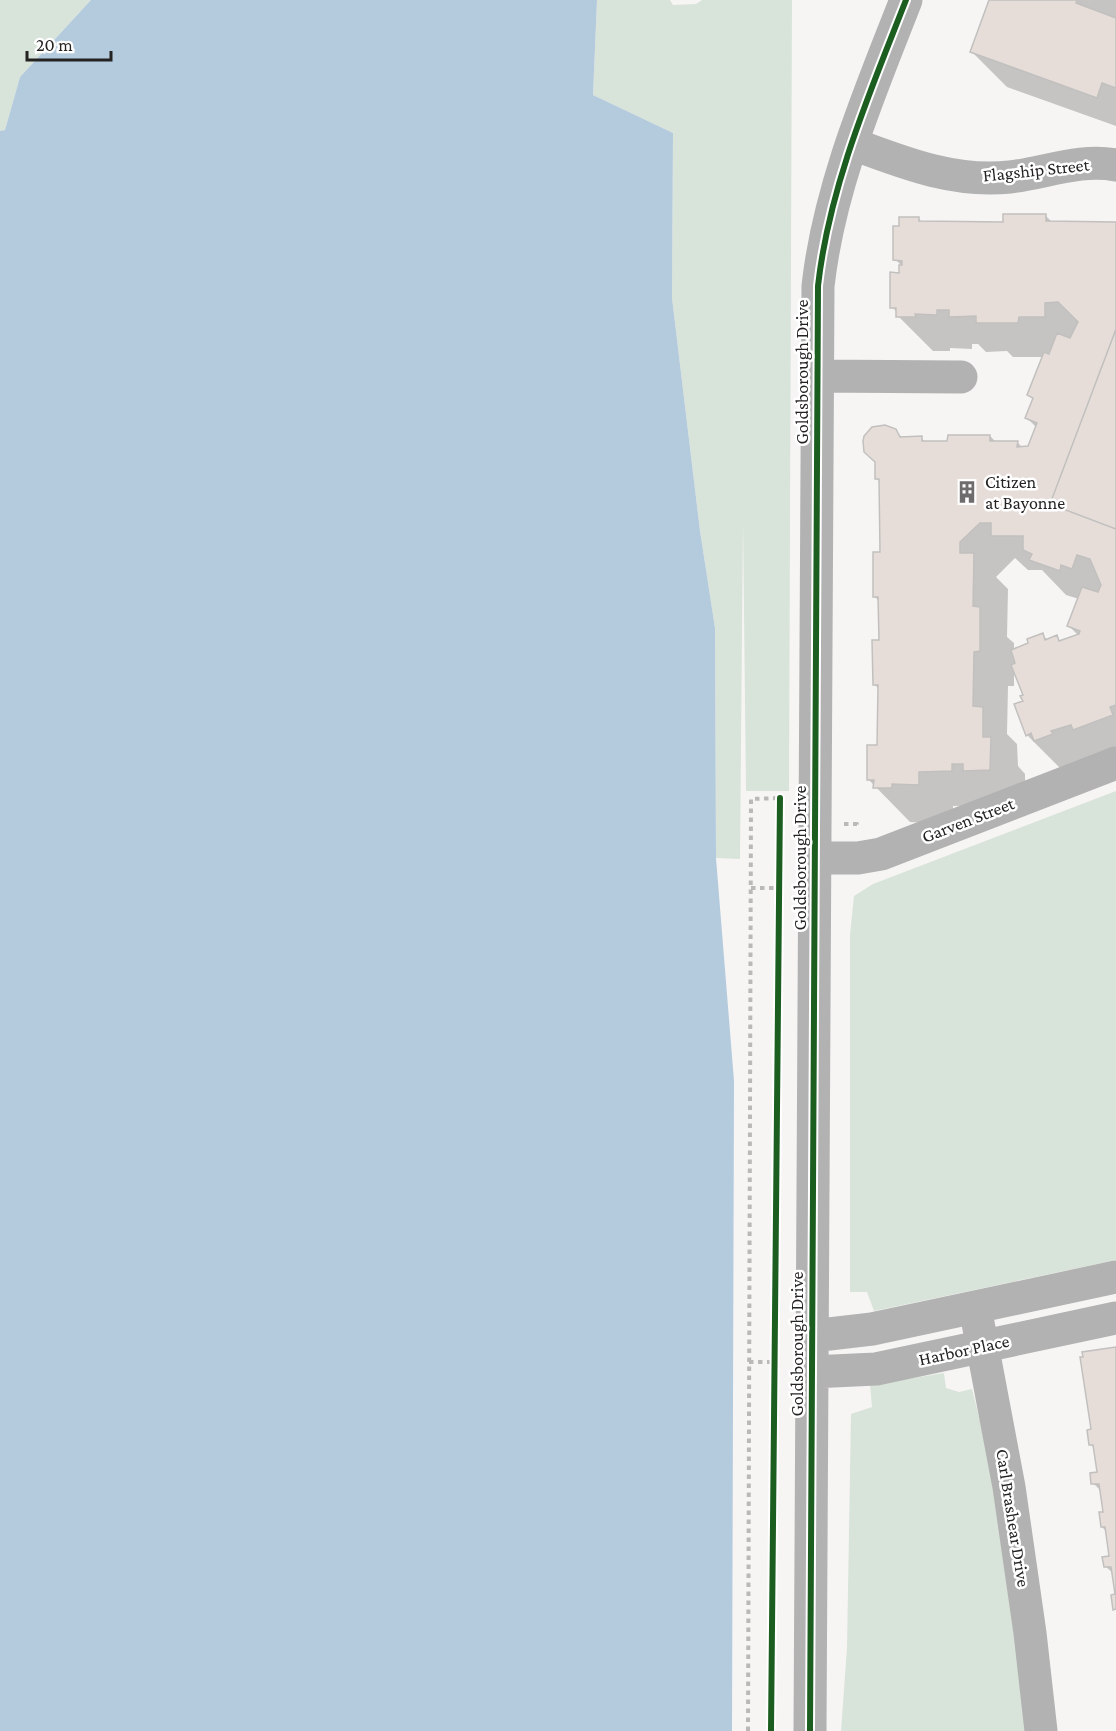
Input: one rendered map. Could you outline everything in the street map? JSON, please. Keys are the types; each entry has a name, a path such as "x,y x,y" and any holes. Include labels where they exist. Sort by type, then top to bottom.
{"street":[{"name":"Goldsborough Drive","path":"810,1731 818,286 830,216 853,144 906,0"},
{"name":"Flagship Street","path":"853,144 927,170 976,177 1009,177 1080,165 1116,165"},
{"path":"817,376 960,377"},
{"name":"Garven Street","path":"815,858 858,858 881,854 1116,763"},
{"path":"812,1336 872,1329 1116,1277"},
{"name":"Carl Brashear Drive","path":"975,1306 1009,1487 1030,1633 1041,1731"},
{"name":"Harbor Place","path":"812,1372 876,1369 1116,1318"}],"path":[{"path":"748,1731 751,799 780,798 780,807"},
{"path":"780,877 780,899"},
{"path":"751,888 780,888"},
{"path":"775,1352 775,1371"},
{"path":"749,1362 775,1362"}],"shaded area":[{"path":"0,0 91,0 20,77 5,130 0,131"},
{"path":"597,0 670,0 673,5 696,4 702,0 792,0 789,791 746,791 743,521 740,859 716,858 715,628 700,531 672,298 673,133 593,95"},
{"path":"1116,791 1116,1260 874,1311 867,1292 850,1292 850,935 854,896 873,884"},
{"path":"944,1373 946,1388 959,1392 972,1389 988,1452 1022,1691 1025,1731 841,1731 847,1648 851,1414 872,1407 870,1385"}],"water":[{"path":"91,0 597,0 593,95 673,133 672,298 700,531 715,628 716,858 734,1081 732,1731 0,1731 0,131 5,130 20,77"}],"building":[{"path":"989,0 1077,0 1076,3 1116,18 1116,88 1102,83 1097,98 970,52"},
{"name":"Citizen at Bayonne","path":"1003,214 1046,214 1046,221 1116,222 1116,329 1050,504 1116,529 1116,705 1110,707 1113,715 1073,730 1071,725 1051,731 1053,734 1034,741 1031,733 1026,736 1014,704 1023,701 1020,696 1023,695 1011,665 1015,663 1011,650 1028,643 1027,639 1043,633 1045,640 1057,635 1059,641 1079,634 1080,631 1067,626 1082,587 1098,592 1101,585 1090,559 1077,555 1072,569 1061,565 1060,571 1029,560 1032,554 1023,550 1023,536 991,536 991,523 980,523 960,542 960,553 974,553 973,606 980,607 980,651 974,652 973,706 983,707 983,737 991,737 990,770 963,771 963,764 952,764 952,771 919,772 919,785 892,784 892,788 873,788 874,780 867,780 867,745 877,745 878,685 873,685 872,640 879,640 878,597 873,597 873,552 880,552 879,479 875,479 875,462 864,452 864,436 872,427 885,425 896,429 900,437 922,436 922,441 947,441 948,435 990,435 990,441 1018,441 1017,447 1028,446 1037,423 1025,418 1033,398 1027,395 1044,352 1049,354 1057,333 1070,338 1078,322 1058,302 1045,303 1045,317 1019,317 1018,323 976,323 976,316 949,317 949,310 937,310 937,315 915,314 916,317 896,317 896,308 890,308 890,272 899,273 899,265 902,265 902,261 893,260 893,226 899,226 899,217 919,217 919,221 1003,222"},
{"path":"1116,329 1116,529 1050,504"},
{"path":"1116,1347 1116,1609 1113,1610 1111,1595 1115,1594 1111,1567 1104,1567 1102,1557 1109,1556 1105,1527 1101,1527 1099,1512 1103,1512 1099,1484 1091,1484 1090,1473 1097,1472 1093,1445 1089,1445 1087,1430 1091,1429 1080,1357 1083,1357 1082,1352"}],"cycle path":[{"path":"810,1731 818,286 823,249 841,176 865,105 906,0"},
{"path":"771,1731 780,798"}],"place":[{"name":"Citizen at Bayonne","path":"967,492"}]}
